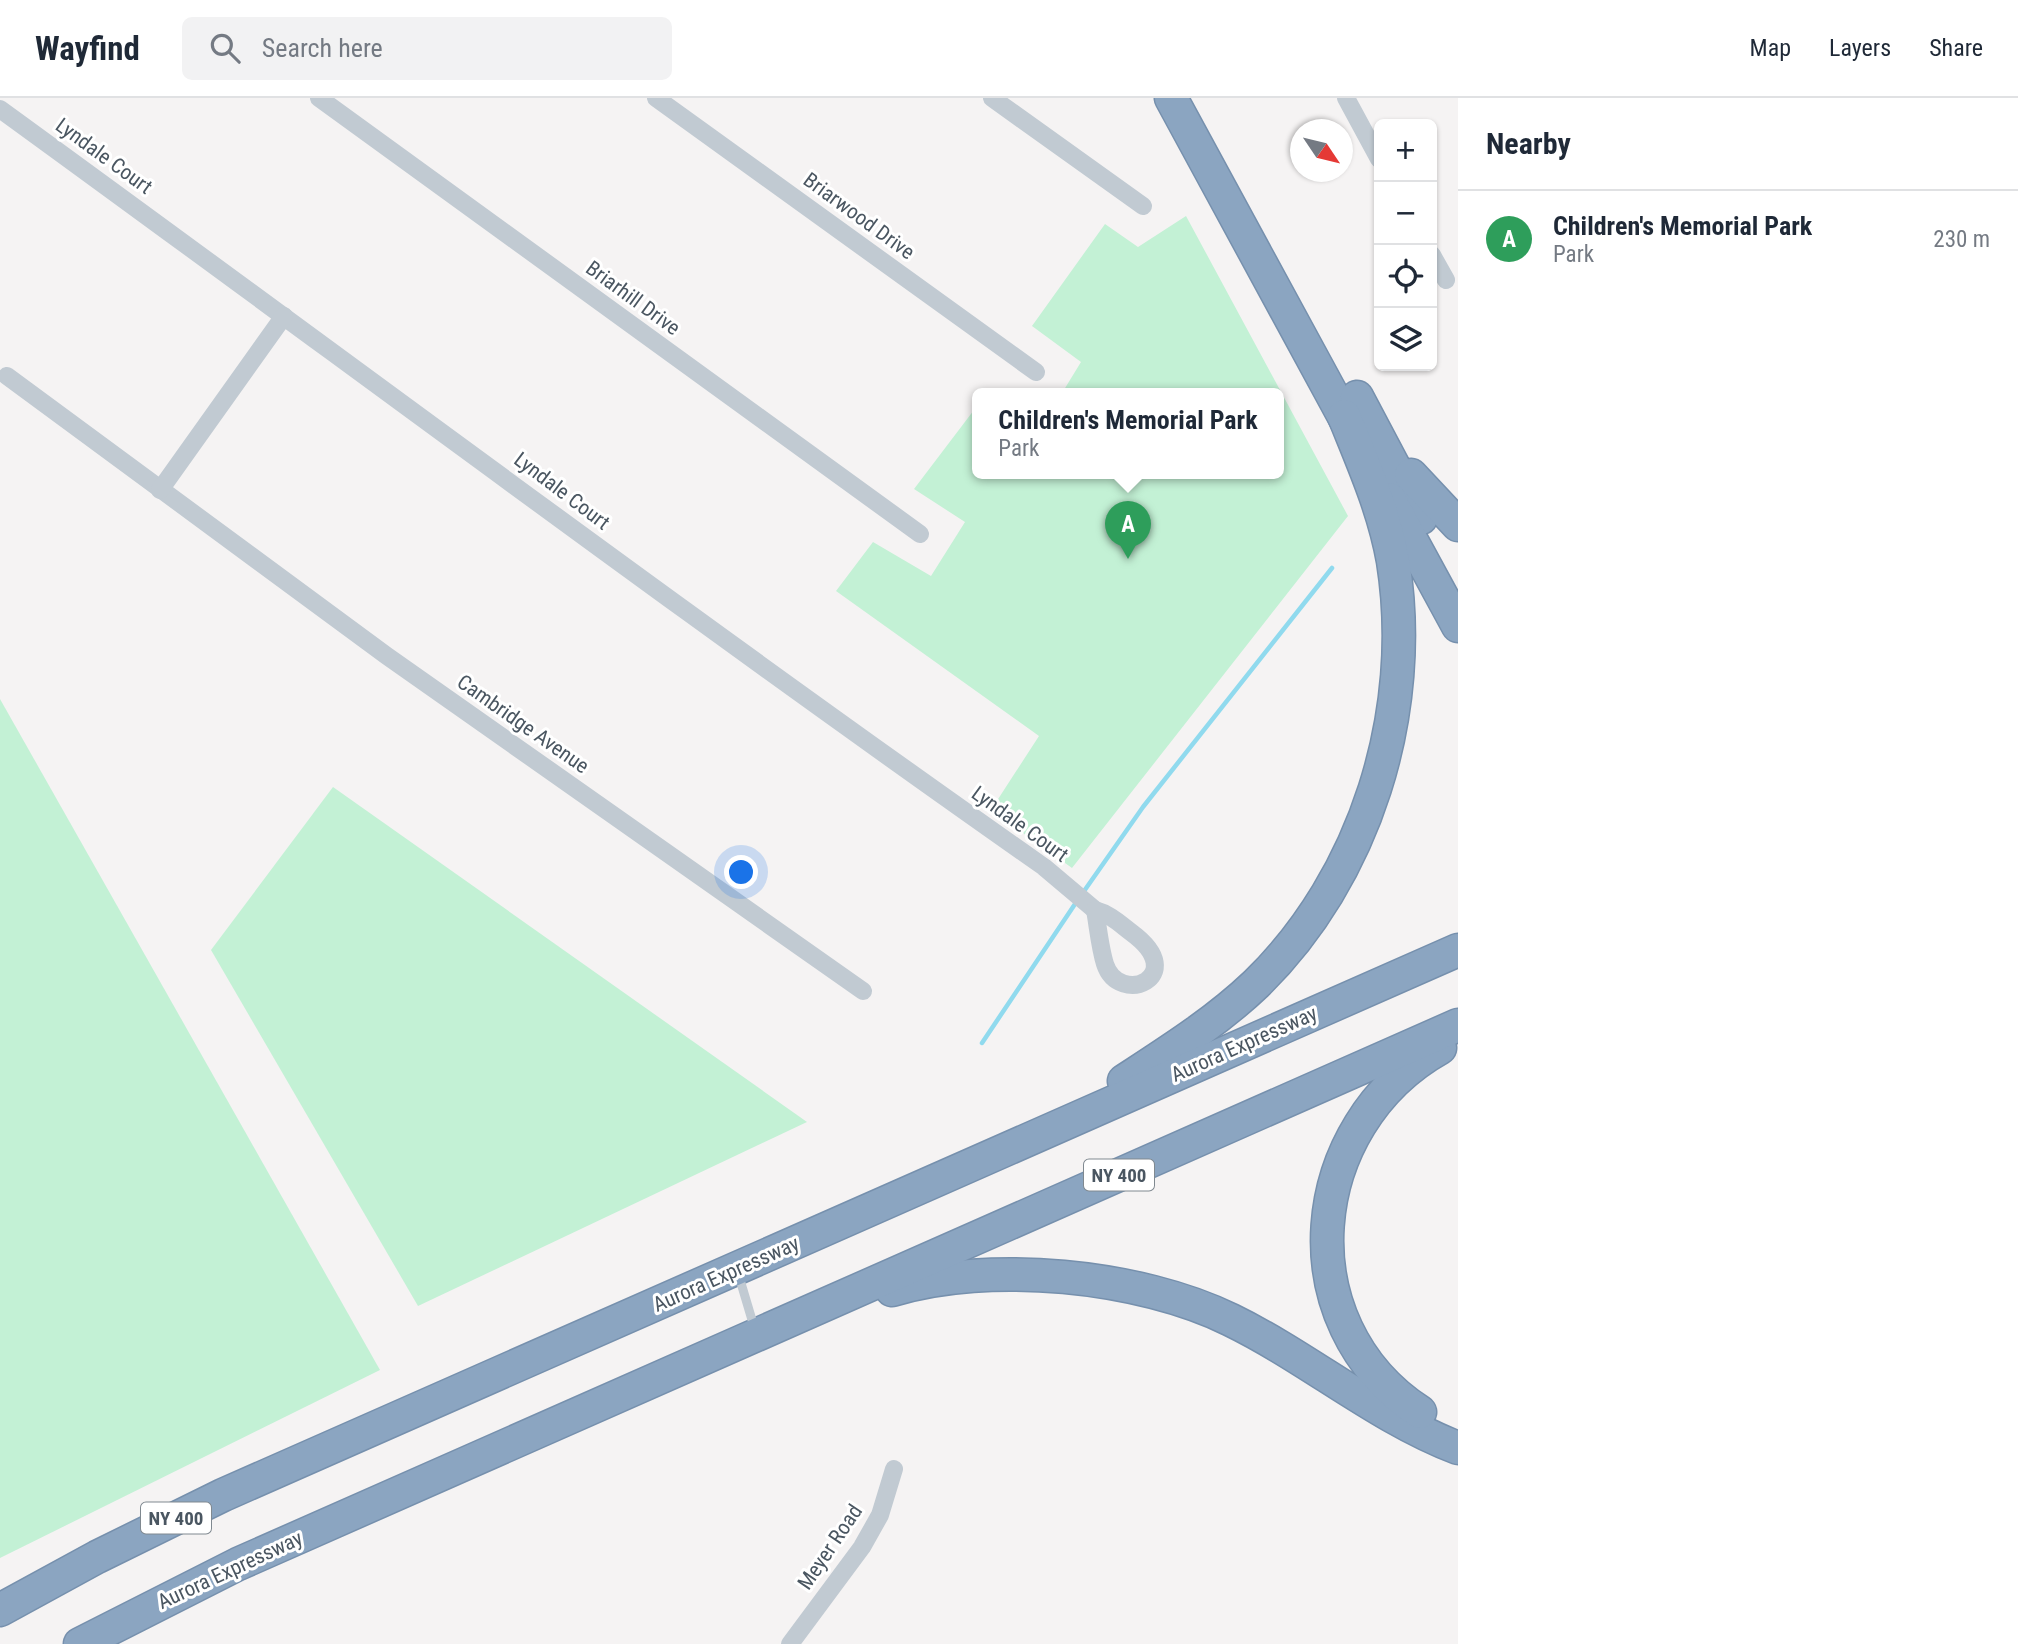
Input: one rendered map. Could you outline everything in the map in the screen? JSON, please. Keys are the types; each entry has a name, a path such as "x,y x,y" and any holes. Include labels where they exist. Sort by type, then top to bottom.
{"highway":[{"path":"1171,98 1458,587"},
{"path":"1192,98 1352,409 1458,626"},
{"path":"1352,409 1458,525"},
{"path":"1049,1130 1210,1024 1257,983 1320,906 1361,825 1391,730 1398,676 1398,621 1392,561 1352,409"},
{"name":"Aurora Expressway","path":"0,1611 97,1556 210,1501 1458,950"},
{"name":"Aurora Expressway","path":"80,1644 226,1569 1458,1024"},
{"path":"1458,1037 1423,1057 1396,1079 1353,1134 1329,1199 1326,1257 1343,1318 1372,1368 1409,1405 1458,1433"},
{"path":"769,1330 913,1284 965,1277 1036,1277 1127,1285 1199,1305 1232,1320 1419,1430 1458,1448"}],"street":[{"name":"Briarhill Drive","path":"319,98 920,534"},
{"name":"Briarwood Drive","path":"656,98 1036,372"},
{"path":"992,98 1143,206"},
{"path":"1346,98 1374,150"},
{"name":"Lyndale Court","path":"0,109 666,598 1044,867 1096,910"},
{"path":"1437,264 1446,280"},
{"path":"160,490 284,316"},
{"name":"Cambridge Avenue","path":"7,376 387,656 863,991"},
{"name":"Meyer Road","path":"790,1644 862,1547 880,1515 894,1469"}],"lane":[{"path":"737,1270 769,1330"}],"green space":[{"path":"1186,216 1279,388 1065,388 1081,362 1032,326 1105,224 1138,247"},
{"path":"1284,397 1348,516 1072,868 991,810 1039,736 836,591 873,542 931,576 965,522 914,489 972,413 972,479 1284,479"},
{"path":"0,699 380,1370 0,1558"},
{"path":"333,787 807,1122 418,1306 211,950"}],"waterway":[{"path":"1082,894 1143,807 1332,568"},
{"path":"982,1043 1077,901"}],"place":[{"name":"Children's Memorial Park","path":"1128,559"}]}
